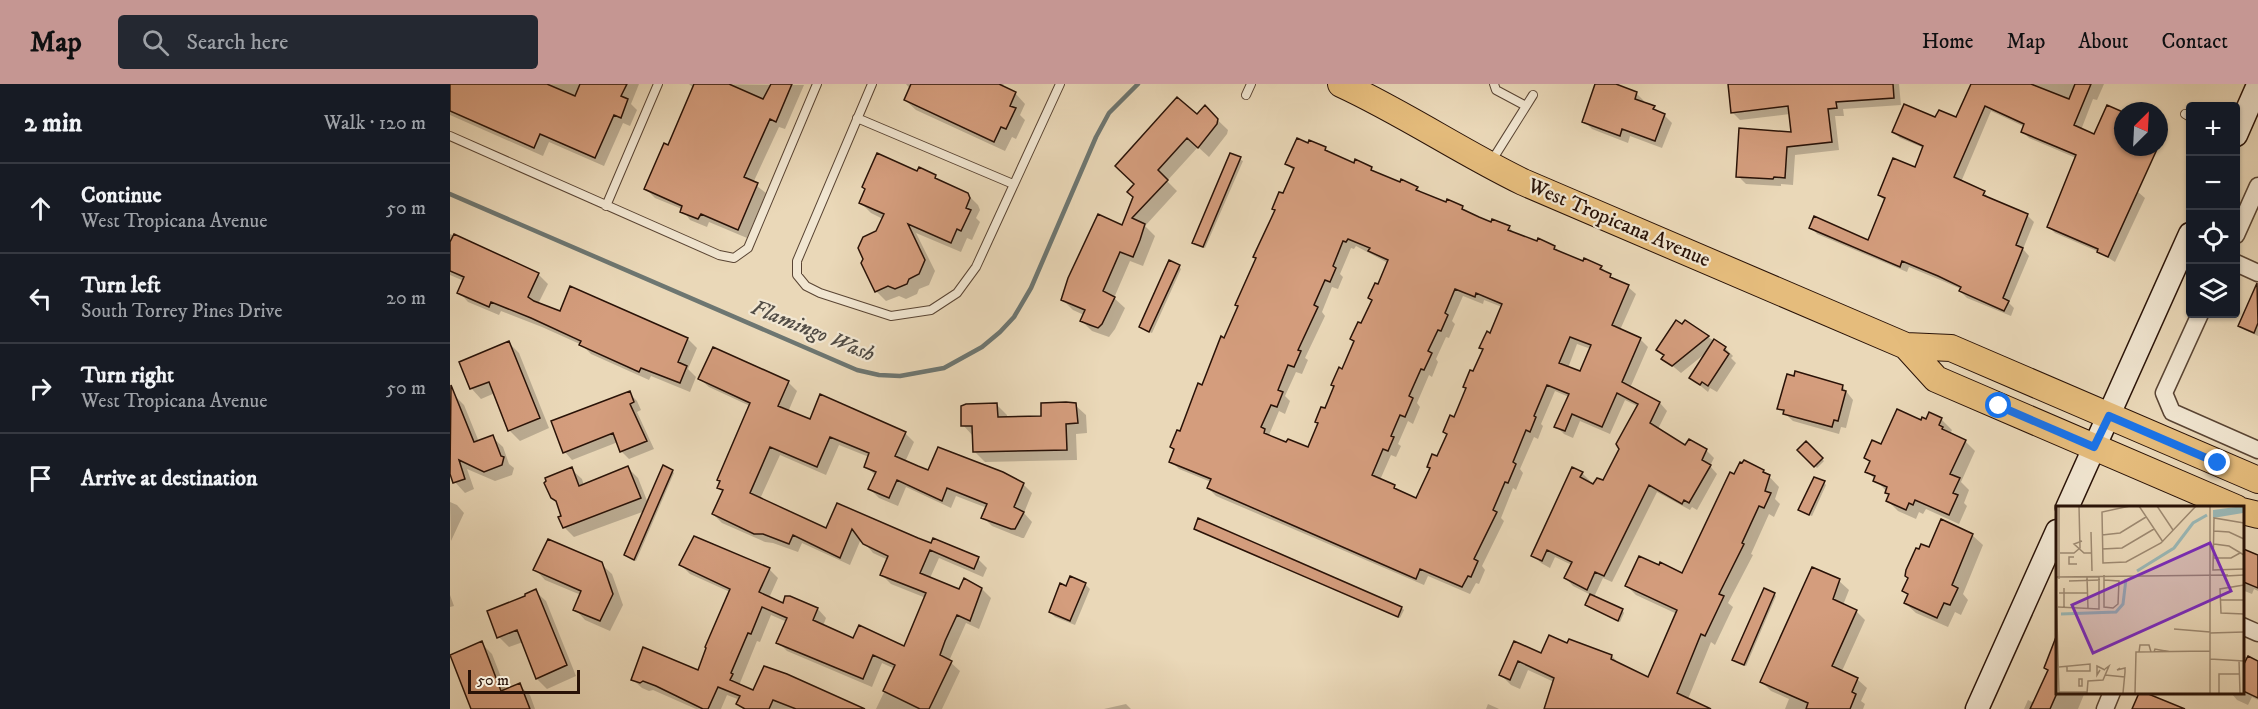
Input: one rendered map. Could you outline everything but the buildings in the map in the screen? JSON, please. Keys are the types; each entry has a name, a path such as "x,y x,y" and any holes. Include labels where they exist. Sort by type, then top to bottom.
{"main road":[{"name":"West Tropicana Avenue","path":"1341,84 1407,117 1489,165 1534,187 1906,346 1951,348 2258,480"},
{"path":"2240,124 2258,85"},
{"path":"2068,506 2186,243"},
{"name":"West Tropicana Avenue","path":"1906,346 1936,379 2231,506"},
{"path":"2243,511 2258,515"},
{"path":"1977,709 2056,533"}],"street":[{"path":"2240,224 2258,186"},
{"path":"2237,264 2258,273"},
{"path":"2198,318 2164,393 2172,412 2258,450"},
{"path":"2243,627 2258,633"},
{"path":"2105,709 2112,694"}],"lane":[{"path":"606,206 658,84"},
{"path":"450,136 719,255 734,258 748,248 817,84"},
{"path":"872,84 797,261 797,275 806,286 820,293 891,316 931,310 957,293 976,267 1060,84"},
{"path":"1246,95 1251,84"},
{"path":"1494,84 1496,90 1526,106"},
{"path":"1489,165 1533,95"},
{"path":"857,118 1013,184"}],"waterway":[{"name":"Flamingo Wash","path":"450,194 857,370 879,375 900,376 944,368 982,347 1014,317 1031,288 1096,137 1109,113 1138,84"}],"route":[{"path":"1999,406 2094,447 2109,416 2218,463"}]}
